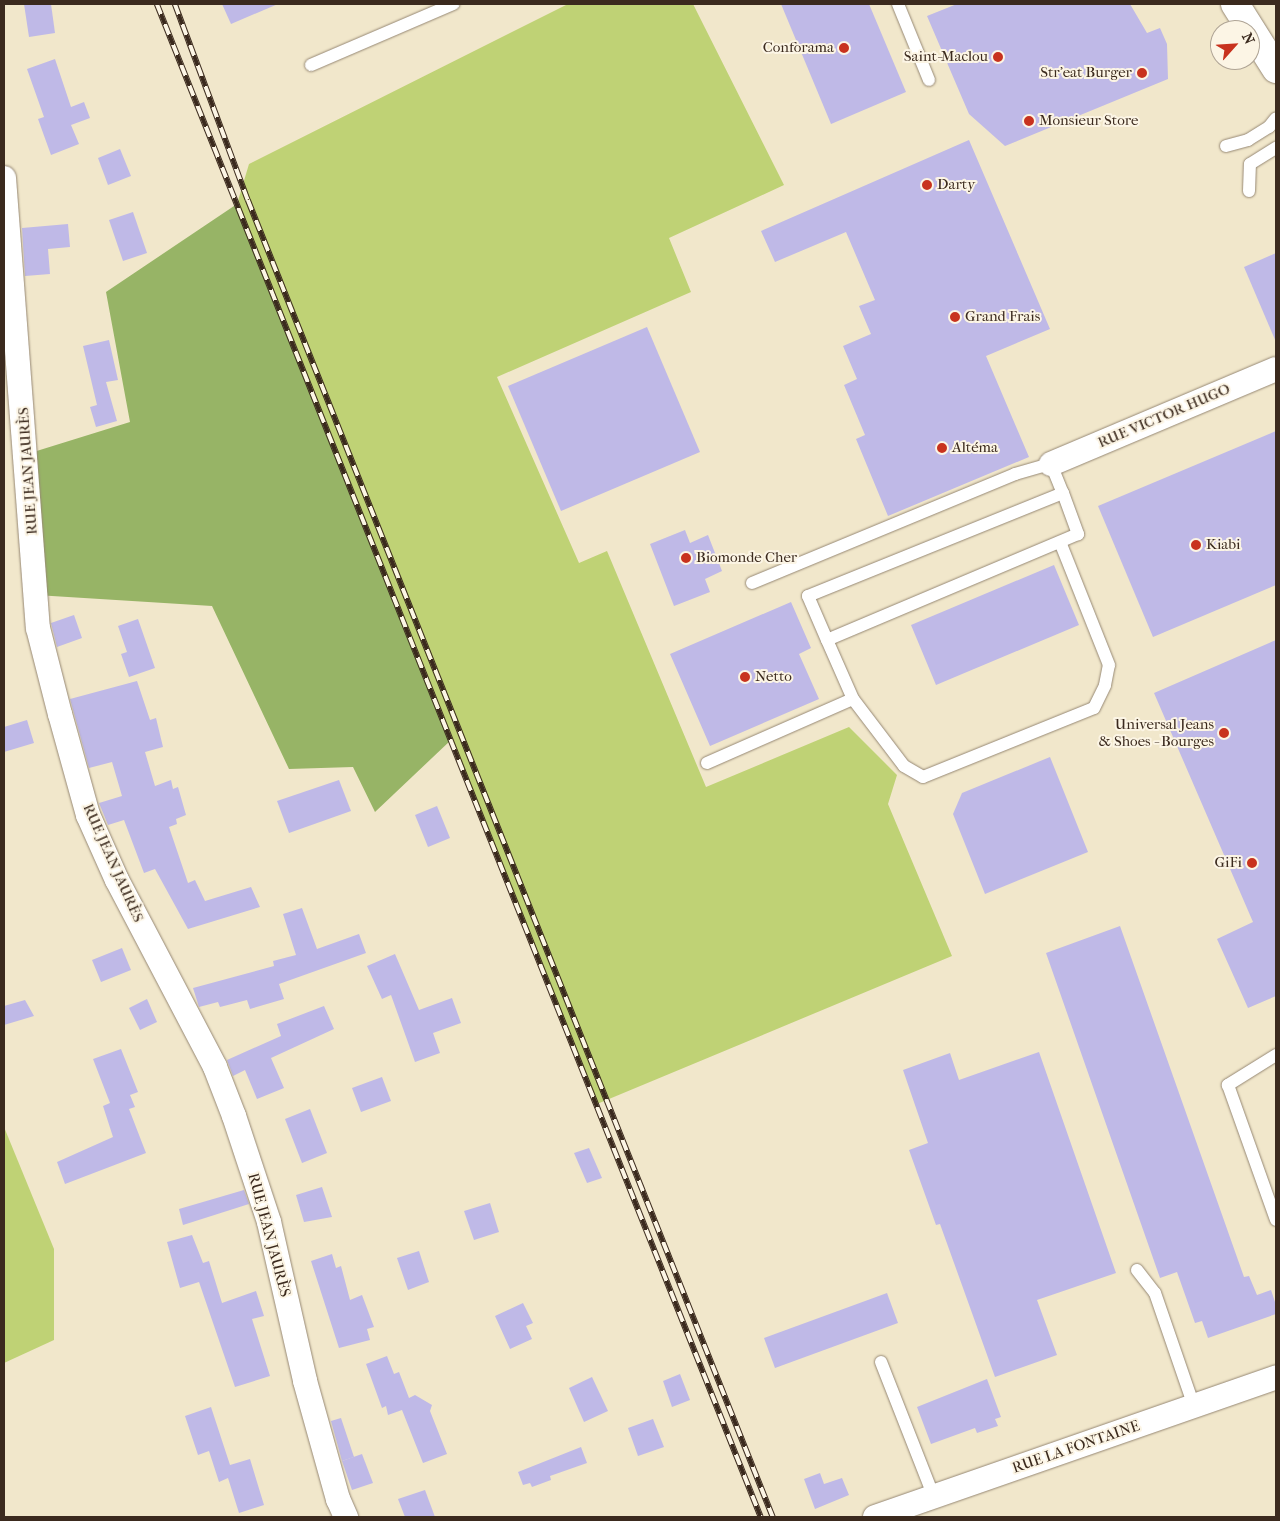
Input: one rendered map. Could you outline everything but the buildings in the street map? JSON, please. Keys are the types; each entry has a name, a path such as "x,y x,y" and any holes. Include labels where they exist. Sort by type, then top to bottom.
{"main road":[{"path":"1235,4 1276,69"}],"street":[{"name":"RUE JEAN JAURÈS","path":"4,178 38,628 88,815 117,880 214,1067 234,1116 269,1222 305,1381 338,1499 346,1517"},
{"name":"RUE VICTOR HUGO","path":"1051,464 1276,369"},
{"name":"RUE LA FONTAINE","path":"875,1517 1276,1377"}],"lane":[{"path":"311,66 453,4"},
{"path":"898,4 929,80"},
{"path":"1226,146 1248,140 1270,127 1276,118"},
{"path":"1250,190 1250,164 1276,148"},
{"path":"752,583 1015,474 1051,464 1078,534 827,640"},
{"path":"1060,542 1109,665 1106,685 1094,708 924,777 904,766 853,699 808,596 1063,493"},
{"path":"707,763 853,699"},
{"path":"1276,1055 1228,1085 1276,1220"},
{"path":"1137,1270 1155,1293 1194,1406"},
{"path":"881,1362 934,1497"}],"green space":[{"path":"568,4 693,4 784,185 669,238 691,292 497,377 579,563 607,551 706,787 849,727 897,775 888,804 952,956 597,1104 237,204 249,164"},
{"path":"237,204 451,740 375,812 353,767 289,769 212,606 36,595 27,454 130,422 106,292"},
{"path":"4,1127 54,1249 54,1340 4,1363"}],"railway":[{"path":"157,4 761,1517"},
{"path":"175,4 248,200 773,1517"}],"place":[{"name":"Conforama","path":"844,48"},
{"name":"Saint-Maclou","path":"998,57"},
{"name":"Str’eat Burger","path":"1142,73"},
{"name":"Monsieur Store","path":"1029,121"},
{"name":"Darty","path":"927,185"},
{"name":"Grand Frais","path":"955,317"},
{"name":"Altéma","path":"942,448"},
{"name":"Kiabi","path":"1196,545"},
{"name":"Biomonde Cher","path":"686,558"},
{"name":"Netto","path":"745,677"},
{"name":"Universal Jeans & Shoes - Bourges","path":"1224,733"},
{"name":"GiFi","path":"1252,863"}]}
